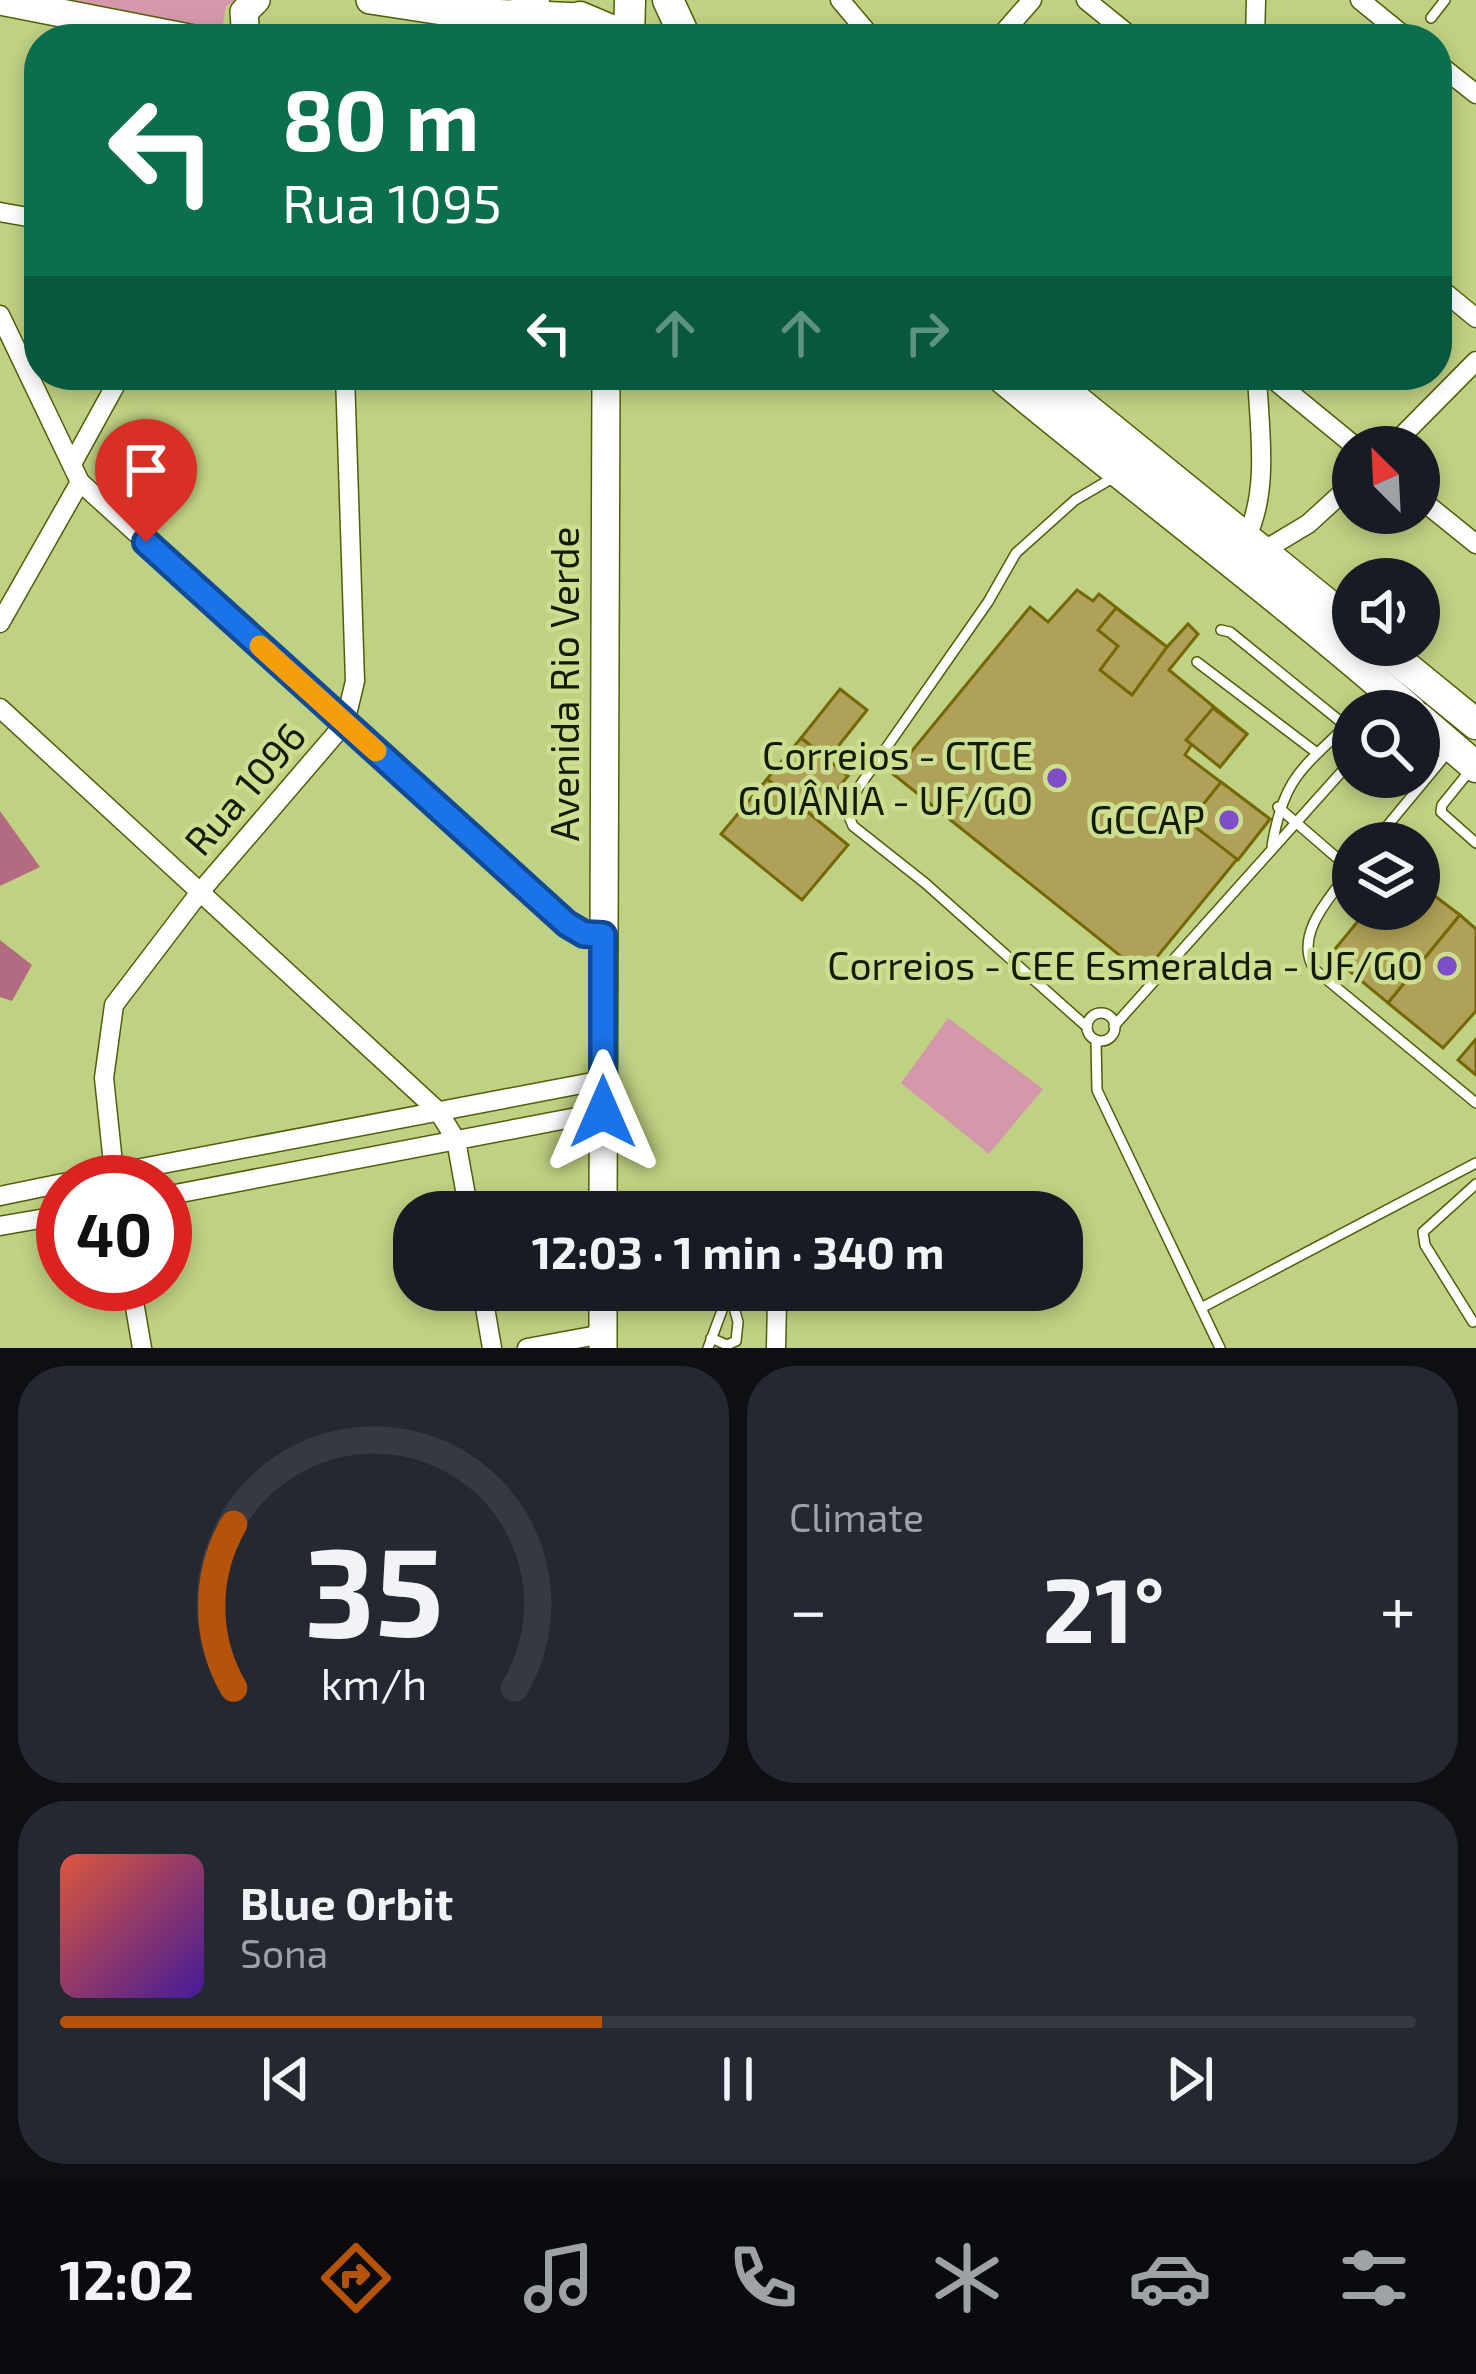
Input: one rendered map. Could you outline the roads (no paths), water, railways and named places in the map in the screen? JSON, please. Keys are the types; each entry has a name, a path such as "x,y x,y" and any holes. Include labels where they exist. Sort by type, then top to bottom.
{"main road":[{"path":"1017,390 1280,598 1384,690"},
{"path":"1064,390 1332,609"},
{"path":"1197,534 1243,554 1255,544"},
{"path":"1280,598 1285,592 1297,592 1327,605"},
{"path":"1405,666 1476,724"},
{"path":"1440,737 1468,760"}],"street":[{"path":"370,0 442,11 528,6 580,19"},
{"path":"840,0 860,24"},
{"path":"1011,24 1032,0"},
{"path":"1086,0 1115,24"},
{"path":"1360,0 1390,24"},
{"path":"0,1 117,24"},
{"path":"1452,75 1476,94"},
{"path":"1452,298 1476,318"},
{"path":"0,314 24,364"},
{"path":"1452,386 1476,362"},
{"path":"36,390 76,473 567,924 584,934 603,935"},
{"path":"0,622 114,390"},
{"name":"Rua 1096","path":"112,1155 104,1078 114,1005 200,892 345,723 355,681 345,390"},
{"name":"Avenida Rio Verde","path":"594,390 605,444"},
{"name":"Avenida Rio Verde","path":"603,1191 606,390"},
{"path":"1257,390 1255,544 1308,524 1332,502"},
{"path":"1286,390 1332,427"},
{"path":"1412,426 1448,390"},
{"path":"1440,515 1476,544"},
{"path":"0,708 438,1111 456,1140 465,1191"},
{"path":"192,1161 603,1080"},
{"path":"192,1191 603,1112"},
{"path":"0,1196 36,1188"},
{"path":"0,1226 36,1220"},
{"path":"136,1311 142,1348"},
{"path":"486,1311 492,1348"},
{"path":"776,1311 776,1348"},
{"path":"527,1348 603,1341"}],"lane":[{"path":"1431,18 1445,0"},
{"path":"1119,475 1075,500 1016,553 988,602 845,807 853,826 1087,1027 1096,1040 1096,1090 1220,1348"},
{"path":"1221,629 1332,709"},
{"path":"1197,662 1317,753"},
{"path":"1272,846 1278,807 1287,787 1332,738"},
{"path":"1397,822 1468,760"},
{"path":"1468,760 1441,812 1476,843"},
{"path":"1096,1040 1108,1039 1114,1026 1332,783"},
{"path":"1278,807 1332,853"},
{"path":"1332,898 1309,932 1305,950 1313,969 1476,1103"},
{"path":"1087,1027 1091,1017 1100,1013 1110,1017 1114,1026"},
{"path":"1201,1308 1476,1163"},
{"path":"1474,1322 1424,1245 1423,1232 1476,1184"}],"place":[{"name":"Correios - CTCE GOIÂNIA - UF/GO","path":"1057,778"},
{"name":"GCCAP","path":"1229,820"},
{"name":"Correios - CEE Esmeralda - UF/GO","path":"1447,966"}]}
